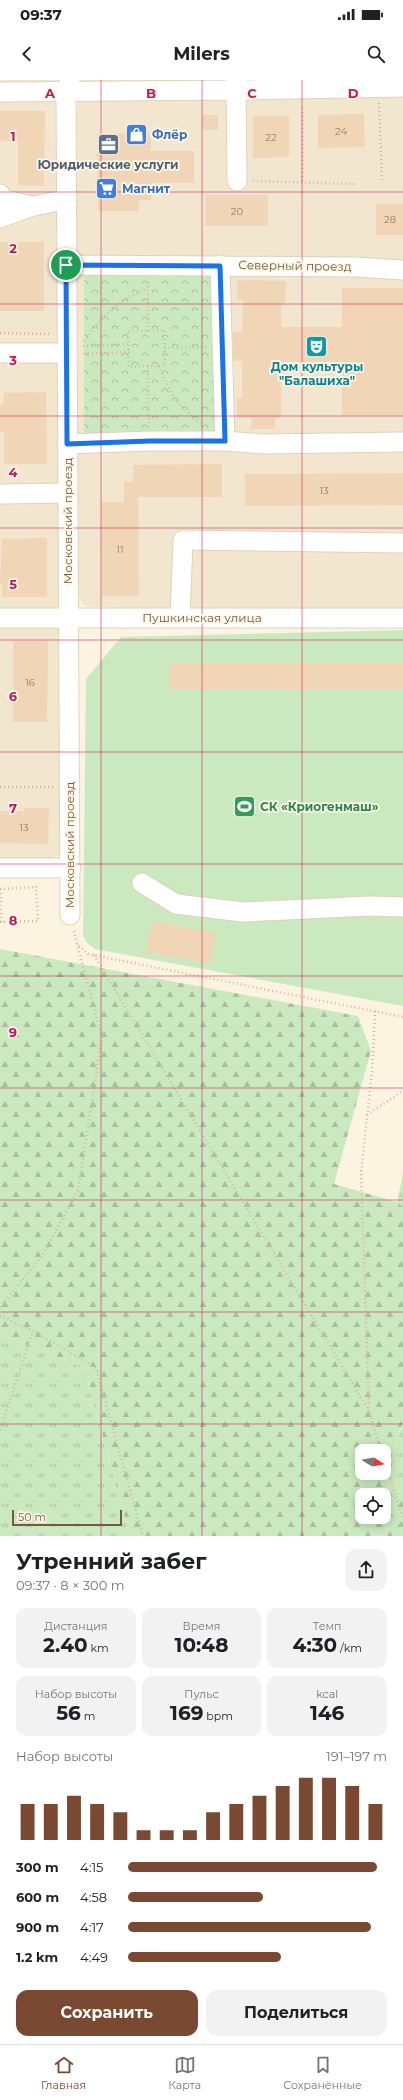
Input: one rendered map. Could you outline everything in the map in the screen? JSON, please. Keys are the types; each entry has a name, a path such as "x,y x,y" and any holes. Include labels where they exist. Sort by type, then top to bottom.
{"street":[{"path":"236,85 237,181"},
{"path":"0,92 68,86 236,85 302,89 403,87"},
{"name":"Московский проезд","path":"68,86 66,265 73,353 67,444 71,868 70,916"},
{"path":"0,194 2,199 6,202 32,206"},
{"path":"0,218 32,206 67,199"},
{"name":"Северный проезд","path":"66,265 356,267 403,270"},
{"path":"220,266 225,436"},
{"path":"0,353 73,353"},
{"path":"67,444 150,441 225,436 263,444 403,442"},
{"path":"0,494 68,493"},
{"path":"180,618 183,540 403,543"},
{"name":"Пушкинская улица","path":"0,618 403,618"},
{"path":"0,868 71,868"},
{"path":"142,883 176,904 243,912 370,906 403,907"}],"path":[{"path":"379,87 382,180"},
{"path":"302,89 302,181"},
{"path":"237,181 302,181 354,184"},
{"path":"148,266 148,331"},
{"path":"129,344 80,346 104,314 124,299 148,288"},
{"path":"164,330 165,366 130,367 129,344 128,331 164,330"},
{"path":"0,333 52,334"},
{"path":"164,348 223,347"},
{"path":"73,353 129,352"},
{"path":"148,366 150,441"},
{"path":"158,366 175,400 187,413 201,425 225,436"},
{"path":"0,788 70,787"},
{"path":"36,888 38,921 1,922 0,889 36,888"},
{"path":"0,1307 42,1256 78,1191 102,1037 70,916"},
{"path":"77,944 88,954 403,1017"},
{"path":"94,955 369,1411 379,1444"},
{"path":"369,1411 361,1173 372,1071 374,1011"},
{"path":"368,1115 403,1091"},
{"path":"0,1316 33,1331 96,1368 143,1536"},
{"path":"0,1430 33,1331"},
{"path":"391,1480 403,1518"}],"shaded area":[{"path":"0,80 60,80 62,844 59,855 47,861 0,861"},
{"path":"81,80 403,80 403,615 89,607 83,605 77,591 77,96"}],"green space":[{"path":"84,272 214,272 216,433 84,437"},
{"name":"СК «Криогенмаш»","path":"403,630 403,1006 95,949 87,943 83,936 86,679 121,637"},
{"path":"0,949 358,1016 371,1051 334,1184 397,1202 403,1207 403,1420 391,1461 391,1444 355,1444 355,1480 388,1480 403,1495 403,1536 130,1536 84,1367 0,1334"},
{"path":"403,1173 403,1207 397,1202"},
{"path":"0,1334 84,1367 130,1536 0,1536"},
{"path":"403,1420 403,1495 388,1480 391,1480 391,1461"}],"building":[{"path":"0,111 45,111 44,186 18,185 18,142 0,141"},
{"path":"364,114 365,147 318,148 318,115"},
{"path":"202,115 218,115 218,130 202,130"},
{"path":"253,116 289,116 289,157 253,158"},
{"path":"150,133 151,151 194,151 194,183 151,183 151,200 139,200 139,211 98,211 97,134"},
{"path":"206,195 268,195 268,226 206,226"},
{"path":"376,204 403,204 403,235 376,235"},
{"path":"0,242 44,242 44,311 0,311"},
{"name":"Дом культуры \"Балашиха\"","path":"237,280 286,281 285,303 281,303 281,327 342,327 342,288 403,288 403,415 342,415 342,362 281,362 281,418 275,418 275,429 251,429 251,418 237,418 237,398 242,398 242,361 234,361 233,332 242,332 243,300 237,300"},
{"path":"46,392 47,464 4,464 4,432 0,432 0,405 3,405 4,393"},
{"path":"222,464 222,497 138,497 139,596 102,596 101,502 124,502 124,482 133,482 133,465"},
{"path":"403,473 403,505 245,506 245,474"},
{"path":"47,538 47,597 2,597 2,583 0,583 2,539"},
{"path":"13,641 48,641 47,722 13,722"},
{"path":"169,663 403,663 403,690 169,690"},
{"path":"24,808 49,808 48,844 0,843 0,811 24,811"},
{"path":"152,921 216,933 210,964 146,952"}],"place":[{"name":"Флёр","path":"137,135"},
{"name":"Юридические услуги","path":"108,144"},
{"name":"Магнит","path":"106,189"},
{"name":"Дом культуры \"Балашиха\"","path":"317,346"},
{"name":"СК «Криогенмаш»","path":"244,807"}],"route":[{"path":"66,265 220,266 225,441 150,441 67,444 66,265"}]}
